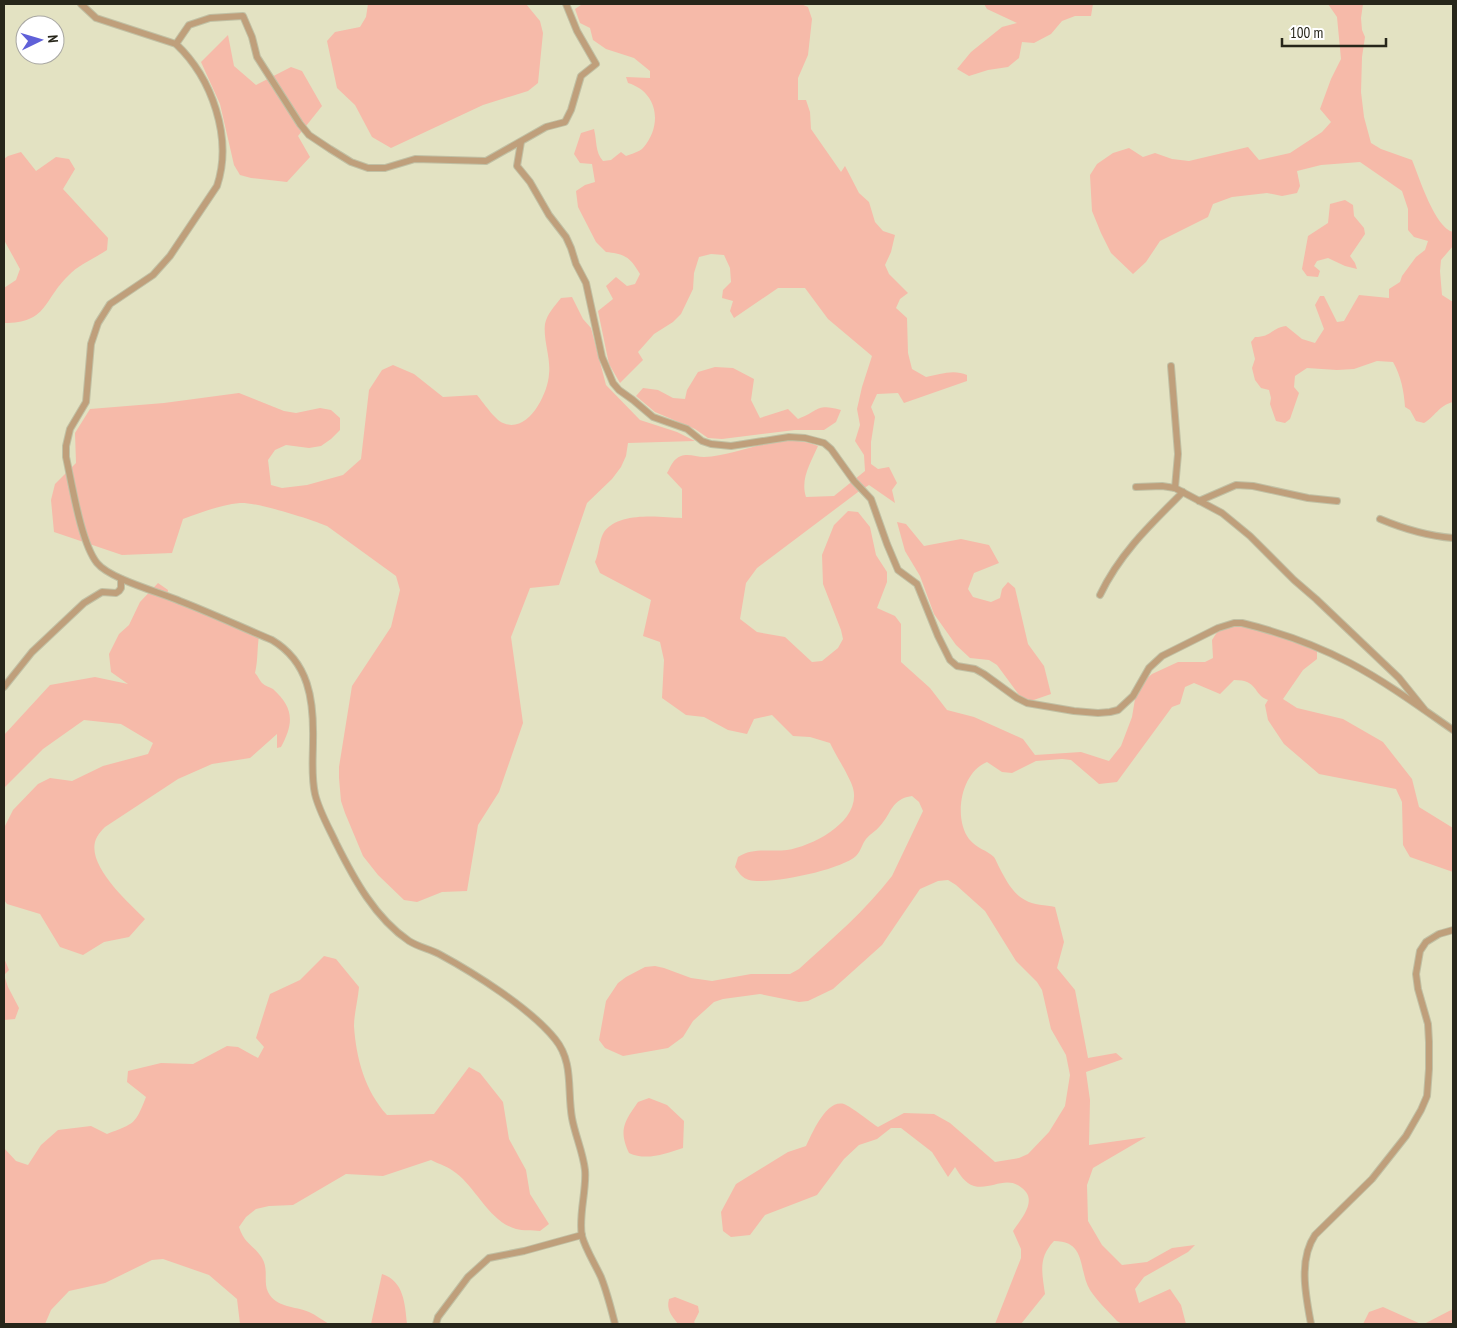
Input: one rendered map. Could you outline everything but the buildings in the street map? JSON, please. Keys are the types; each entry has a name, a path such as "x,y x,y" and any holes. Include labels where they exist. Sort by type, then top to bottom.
{"street":[{"path":"81,4 96,18 176,44 196,66 205,81 219,122 222,144 220,175 208,200 170,256 153,275 110,304 98,323 91,344 86,402 70,429 66,446 66,457 90,551 103,570 113,576 182,601 272,640 285,648 296,660 305,677 312,709 312,764 315,794 337,845 378,913 411,943 430,949 456,963 504,995 540,1022 556,1040 568,1064 572,1117 585,1170 582,1235 601,1278 615,1324"},
{"path":"176,44 189,25 210,18 243,16 252,37 257,57 300,124 309,135 351,162 368,168 385,168 415,159 486,161 546,127 565,122 572,110 581,76 596,64 566,4"},
{"path":"521,142 517,166 530,182 571,248 576,264 586,283 602,357 613,383 653,417 687,429 702,441 711,444 731,446 789,437 806,438 824,443 831,449 839,462 871,499 898,570 917,584 938,636 950,660 957,666 975,669 1027,703 1074,711 1110,712 1118,710 1133,696 1149,668 1162,656 1218,628 1234,623 1242,623 1294,638 1330,653 1374,677 1453,730"},
{"path":"1171,366 1178,454 1175,488"},
{"path":"1136,487 1162,486 1175,488 1222,514 1250,536 1399,678 1426,712"},
{"path":"1199,501 1236,486 1253,486 1308,498 1336,501"},
{"path":"1100,595 1112,572 1142,534 1183,492"},
{"path":"1380,519 1406,530 1432,536 1453,538"},
{"path":"4,687 32,652 84,603 102,592 116,593 119,591 121,579"},
{"path":"1311,1324 1304,1287 1310,1241 1372,1179 1406,1136 1427,1096 1429,1069 1428,1024 1418,989 1416,974 1420,951 1426,942 1439,934 1453,930"},
{"path":"436,1324 438,1317 468,1277 489,1258 524,1252 582,1235"}],"shaded area":[{"path":"368,4 526,4 540,21 543,33 538,83 528,91 483,105 391,148 372,137 355,105 337,88 327,41 335,32 360,27 366,17"},
{"path":"801,4 808,7 812,19 808,55 798,78 798,100 806,100 810,112 811,129 841,172 845,166 859,193 869,202 875,222 883,231 895,235 891,252 885,265 889,274 908,293 900,299 896,308 907,318 908,353 912,369 926,377 952,372 967,375 967,381 904,403 898,393 877,394 871,407 875,417 871,442 871,464 878,469 889,467 897,483 892,490 895,503 869,485 858,492 757,568 746,583 740,619 757,632 785,637 812,662 822,661 838,648 843,639 823,584 822,555 834,525 848,511 858,512 870,527 876,555 887,572 887,582 877,608 895,616 901,624 901,662 930,688 947,710 974,717 1023,739 1035,755 1081,752 1109,761 1121,746 1132,717 1137,687 1152,674 1178,662 1205,662 1213,658 1212,640 1223,623 1272,629 1317,649 1317,659 1303,670 1283,699 1297,708 1343,719 1383,742 1412,779 1419,807 1453,828 1453,872 1410,857 1403,845 1402,802 1396,789 1319,774 1284,744 1268,720 1265,705 1268,700 1259,694 1248,682 1234,680 1220,694 1194,683 1185,687 1180,704 1172,707 1117,782 1099,784 1071,760 1062,759 1036,761 1012,773 1002,772 987,762 978,767 971,775 962,796 961,820 964,830 972,842 994,857 1004,877 1016,894 1028,902 1055,907 1064,942 1057,968 1075,990 1088,1058 1116,1053 1123,1059 1086,1072 1090,1100 1089,1145 1146,1137 1093,1168 1087,1185 1088,1221 1102,1245 1122,1265 1147,1262 1172,1248 1195,1245 1188,1252 1144,1277 1135,1289 1139,1303 1170,1289 1181,1305 1186,1324 1122,1324 1117,1321 1090,1290 1077,1251 1065,1242 1054,1241 1043,1259 1042,1272 1045,1294 1021,1324 995,1324 1021,1258 1021,1249 1013,1231 1028,1207 1029,1202 1026,1192 1020,1186 1013,1183 1000,1183 981,1187 971,1185 965,1181 955,1167 948,1177 932,1152 901,1128 891,1128 877,1139 859,1145 844,1159 817,1195 765,1215 750,1235 731,1237 723,1231 721,1212 736,1184 788,1152 806,1146 820,1119 831,1107 837,1104 844,1104 878,1127 904,1113 934,1114 950,1123 995,1162 1019,1158 1028,1154 1049,1132 1065,1106 1070,1075 1066,1055 1051,1029 1042,990 1037,982 1016,961 985,911 948,880 938,881 920,889 882,945 833,989 808,1001 799,1002 760,994 714,1002 693,1021 683,1037 668,1048 623,1056 605,1048 599,1040 606,1001 618,983 645,967 655,966 691,978 712,981 751,974 790,974 799,969 836,936 882,889 892,876 923,811 919,802 912,796 900,800 880,826 866,839 856,856 836,866 804,875 772,880 749,880 743,877 735,867 738,857 756,851 798,848 822,837 843,821 850,811 854,800 853,788 849,777 830,743 810,737 793,736 772,715 754,719 747,734 728,730 704,717 686,715 662,698 664,660 660,642 643,636 651,600 600,573 595,562 604,532 611,525 629,518 652,516 682,518 682,489 667,473 674,461 684,455 704,457 776,442 804,442 818,446 805,477 806,497 834,496 865,471 864,455 855,441 860,425 857,409 872,356 828,319 805,288 778,288 734,318 730,311 733,301 722,298 723,290 731,282 730,268 724,255 711,254 699,257 694,273 693,289 681,314 673,322 654,334 638,352 643,360 620,383 609,364 598,311 613,299 606,286 616,277 627,286 635,284 640,274 626,257 606,252 596,242 578,207 576,191 585,185 595,182 592,164 580,163 574,154 581,133 594,129 597,150 603,161 611,160 621,152 626,156 639,151 649,139 655,120 651,101 638,87 628,83 626,77 650,78 650,71 634,58 606,49 593,40 590,28 580,23 575,9 581,5"},
{"path":"984,4 1093,4 1091,16 1075,16 1062,21 1051,34 1034,43 1022,42 1019,58 1008,67 988,70 969,76 957,69 971,52 1002,27 1017,23 987,9"},
{"path":"1328,4 1363,4 1361,18 1365,37 1362,57 1361,92 1364,117 1371,143 1381,149 1412,160 1434,212 1446,228 1453,232 1453,246 1441,260 1440,271 1442,295 1453,302 1453,402 1444,406 1424,423 1416,421 1410,410 1405,407 1402,384 1393,362 1377,361 1354,369 1307,368 1295,376 1294,387 1299,393 1290,419 1285,423 1276,421 1270,404 1269,390 1261,388 1255,380 1252,368 1255,359 1251,342 1255,337 1265,336 1286,326 1302,339 1315,343 1324,329 1315,305 1320,296 1324,296 1337,322 1344,321 1359,295 1389,298 1389,289 1400,282 1402,276 1416,257 1425,250 1428,241 1414,237 1408,230 1408,209 1402,191 1360,162 1321,165 1297,171 1300,186 1297,193 1282,196 1267,193 1232,197 1213,204 1208,217 1160,241 1146,262 1133,274 1111,253 1092,211 1090,175 1097,164 1113,153 1129,148 1143,157 1155,153 1172,159 1189,161 1248,147 1259,160 1290,153 1322,132 1331,122 1320,109 1341,59 1337,17"},
{"path":"228,35 234,66 256,85 291,67 302,71 322,106 298,136 310,157 287,182 240,175 234,165 220,104 201,62"},
{"path":"21,152 36,171 56,157 69,159 75,169 63,189 108,238 107,250 72,272 37,314 29,319 18,322 4,323 4,288 16,280 20,269 4,240 4,159"},
{"path":"1345,200 1353,205 1354,216 1364,228 1365,234 1350,256 1357,269 1328,258 1317,261 1314,266 1320,271 1318,277 1307,276 1302,269 1308,236 1328,223 1330,204"},
{"path":"572,297 583,319 591,328 606,385 640,420 677,432 695,441 628,443 626,456 621,467 612,479 587,503 559,585 530,588 511,637 523,723 499,792 478,825 467,891 442,892 417,902 404,900 378,875 363,856 341,801 339,778 339,767 352,686 391,627 400,590 396,576 327,526 309,519 248,503 225,505 183,519 172,553 122,555 54,532 51,500 55,484 76,463 75,433 90,409 164,403 239,393 284,411 296,413 320,408 331,410 340,418 340,430 321,446 309,448 286,445 275,450 268,460 271,485 282,488 307,485 343,475 361,459 369,390 382,370 393,365 414,374 443,397 477,395 493,415 503,423 512,425 521,423 528,418 541,401 548,382 549,362 545,330 547,317 561,298"},
{"path":"715,367 733,368 754,379 751,400 760,418 788,409 798,419 822,408 827,407 841,410 836,422 824,430 795,430 722,439 708,438 695,429 655,412 636,396 643,388 658,390 673,398 685,399 687,390 698,372"},
{"path":"897,522 906,524 924,546 961,539 989,545 999,563 974,573 968,589 973,597 991,602 1000,598 1002,589 1008,582 1015,588 1028,644 1044,666 1051,694 1025,703 997,665 989,660 970,658 956,645 934,614 920,576 905,551"},
{"path":"158,583 168,590 167,600 174,600 226,624 259,636 255,673 262,683 273,689 285,703 290,716 290,723 281,747 277,748 277,734 250,758 212,764 178,779 102,830 97,837 94,847 96,858 109,881 145,919 129,937 104,942 83,955 60,947 40,914 7,904 4,900 4,828 13,810 38,784 50,778 72,781 103,766 148,754 153,743 121,724 84,720 43,749 4,788 4,735 50,685 95,677 128,684 111,672 109,654 119,634 129,625 140,602"},
{"path":"324,956 336,959 359,987 354,1026 357,1050 367,1085 379,1106 387,1115 434,1114 469,1067 480,1073 503,1102 509,1139 526,1170 530,1194 549,1224 540,1231 519,1230 507,1225 491,1212 456,1173 431,1160 383,1176 346,1174 293,1205 269,1206 256,1209 246,1217 239,1227 244,1237 259,1253 264,1262 266,1284 271,1297 281,1304 309,1312 329,1324 240,1324 237,1299 209,1275 163,1259 152,1260 105,1283 69,1291 51,1310 45,1324 4,1324 4,1148 16,1161 28,1165 41,1145 58,1130 91,1126 107,1134 129,1125 136,1118 146,1097 127,1082 128,1071 161,1063 193,1064 227,1046 238,1047 258,1058 264,1047 256,1038 270,994 300,980"},
{"path":"4,958 9,970 4,975"},
{"path":"4,975 19,1008 15,1019 4,1020"},
{"path":"649,1098 667,1105 684,1121 683,1148 649,1157 629,1153 624,1138 624,1126 638,1102"},
{"path":"382,1274 395,1282 402,1294 407,1324 371,1324"},
{"path":"675,1297 698,1306 699,1312 694,1322 696,1324 678,1324 670,1313 668,1306 669,1299"},
{"path":"1383,1307 1421,1324 1363,1324 1369,1312"},
{"path":"1453,1309 1453,1324 1424,1324"}]}
